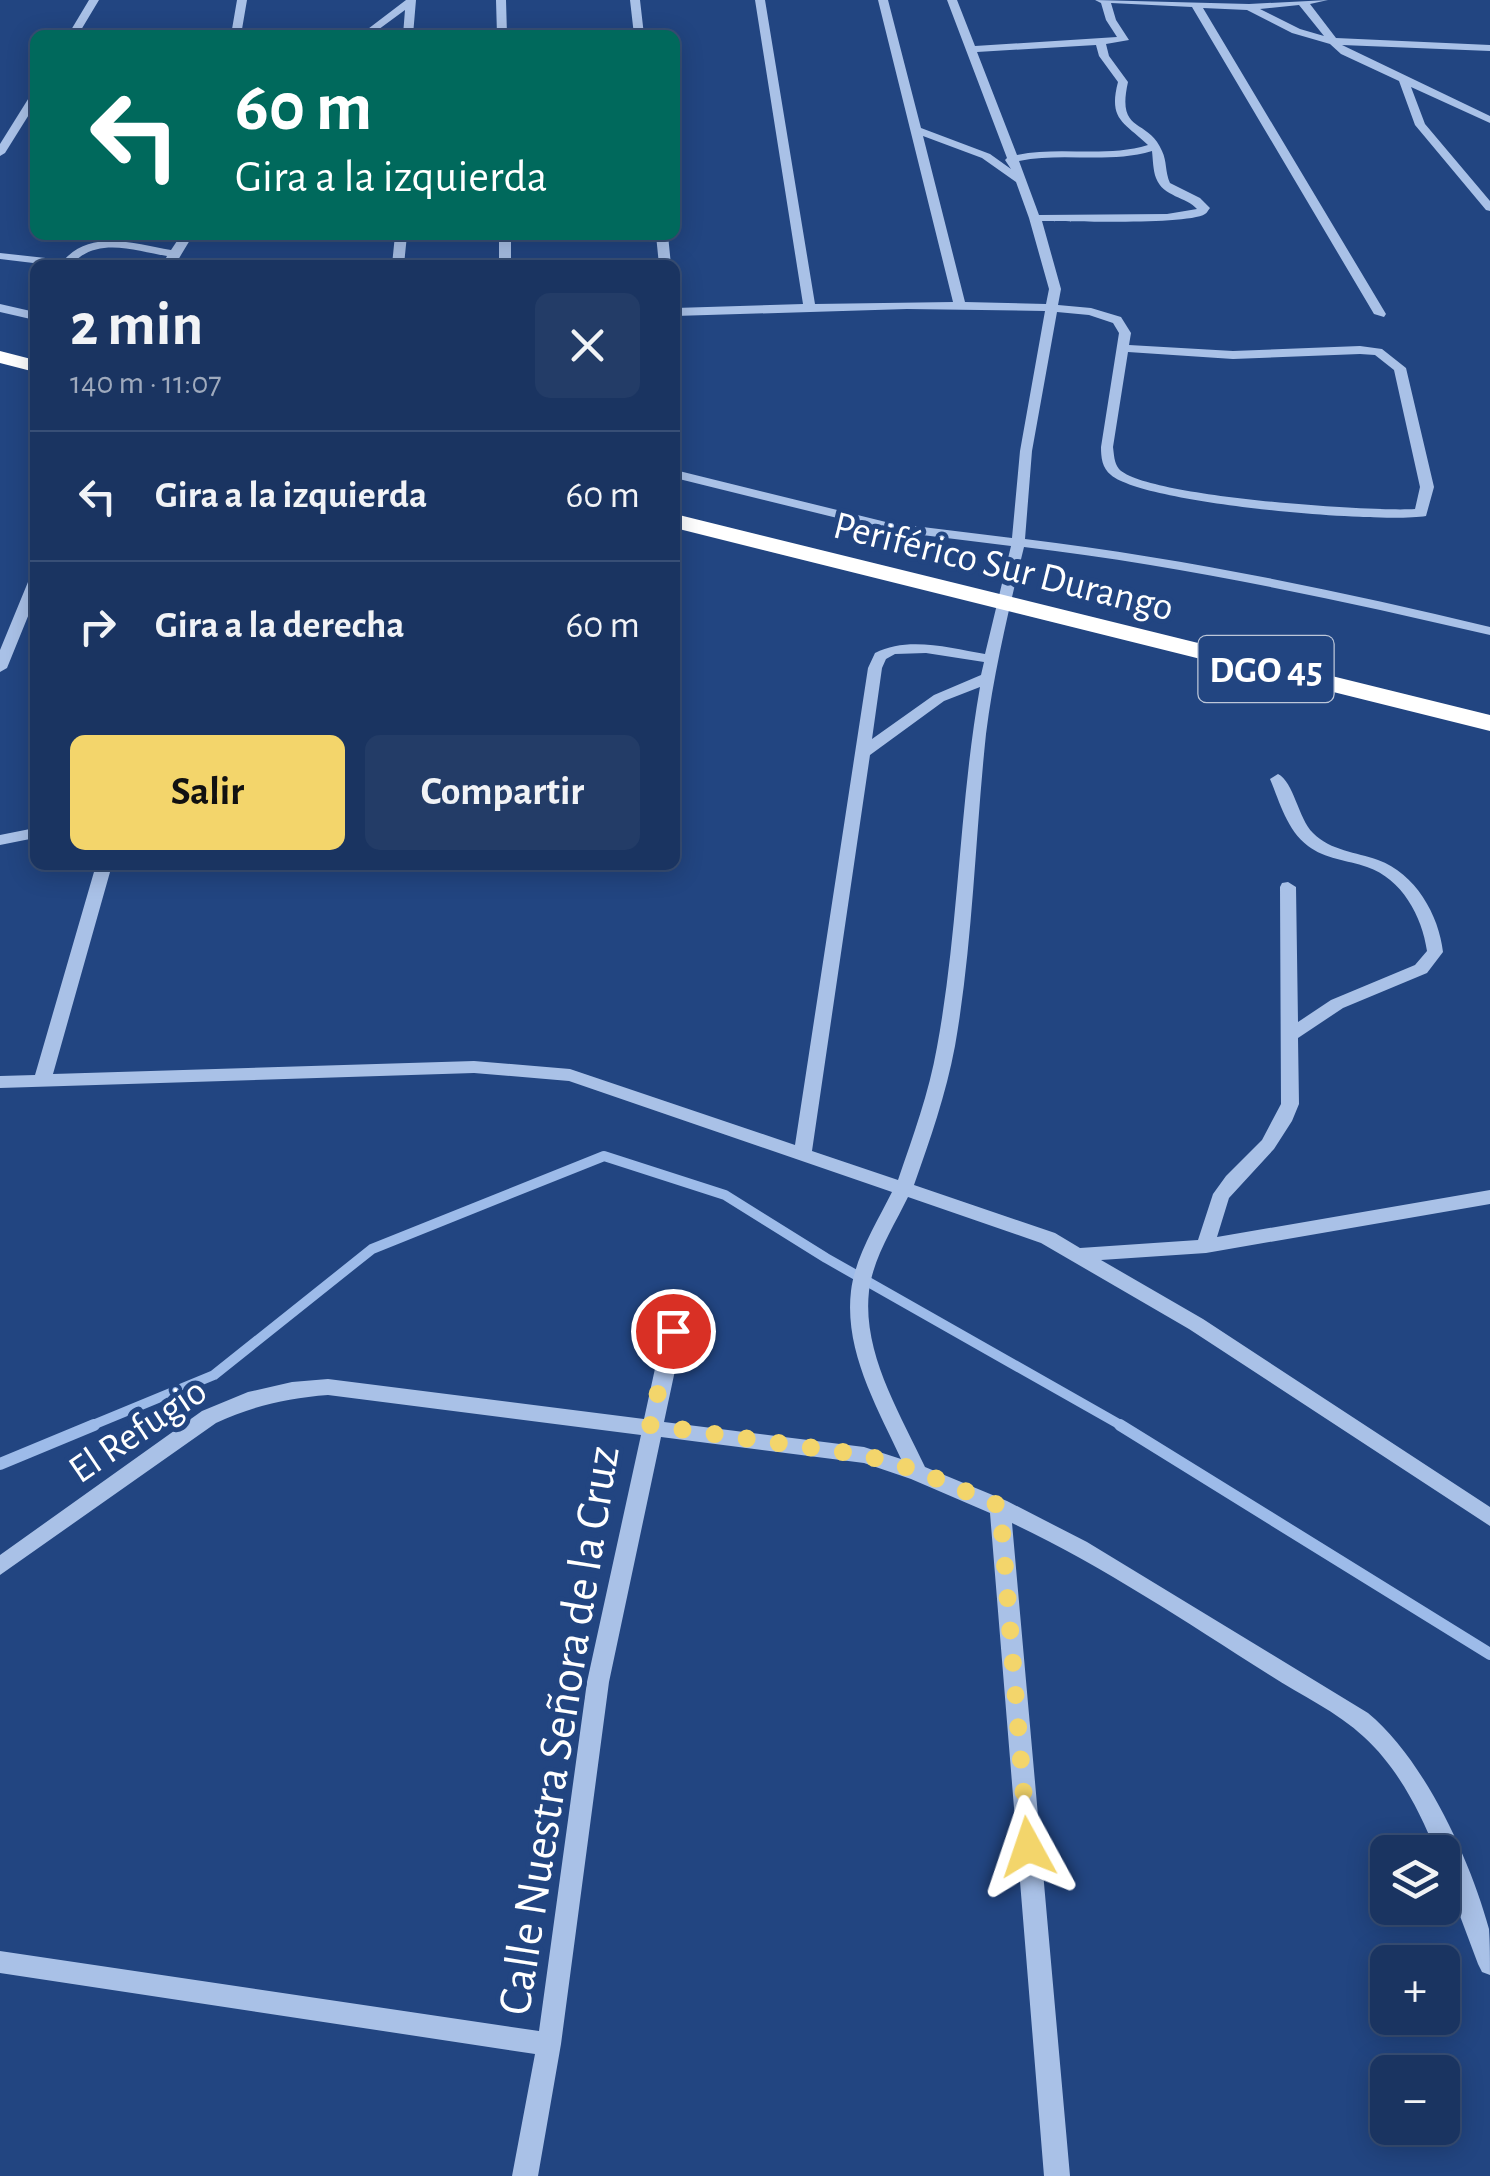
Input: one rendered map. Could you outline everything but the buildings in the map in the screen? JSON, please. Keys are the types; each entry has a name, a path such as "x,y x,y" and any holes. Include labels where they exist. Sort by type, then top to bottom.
{"highway":[{"path":"0,357 30,365"},
{"name":"Periférico Sur Durango","path":"680,523 1490,723"}],"street":[{"path":"75,30 94,0"},
{"path":"237,30 242,0"},
{"path":"371,30 410,0"},
{"path":"408,30 410,0"},
{"path":"501,0 502,30"},
{"path":"635,0 638,30"},
{"path":"760,0 810,308"},
{"path":"883,0 960,306"},
{"path":"916,1470 868,1364 860,1322 860,1289 873,1248 904,1187 931,1112 946,1047 988,678 1018,545 1026,450 1055,289 1035,218 952,0"},
{"path":"973,50 1124,40 1102,0 1249,7 1311,1 1329,41"},
{"path":"1196,5 1380,314"},
{"path":"1249,7 1296,31 1329,41 1490,120"},
{"path":"1329,41 1490,48"},
{"path":"1035,218 1167,217 1201,212 1200,203 1162,181 1154,147 1123,118 1118,107 1123,82 1104,56 1101,43"},
{"path":"1403,79 1420,126 1490,208"},
{"path":"0,153 30,104"},
{"path":"916,130 986,156 1017,179"},
{"path":"1010,160 1039,154 1133,154 1154,147"},
{"path":"76,240 82,248"},
{"path":"70,260 82,248 110,244 166,260"},
{"path":"0,256 33,260"},
{"path":"680,312 960,306 1088,312 1119,321 1125,333 1126,348 1108,427 1108,464 1117,475 1156,488 1215,497 1386,517 1421,513 1427,487 1400,368 1391,358 1360,350 1232,355 1126,348"},
{"path":"0,308 30,315"},
{"path":"680,475 890,526 1098,552 1228,574 1490,630"},
{"path":"0,668 30,594"},
{"path":"802,1154 875,668 880,656 892,650 926,649 991,659"},
{"path":"864,752 939,698 988,678"},
{"path":"1278,779 1300,830 1315,844 1384,868 1414,898 1434,936 1435,952 1421,969 1337,1004 1290,1035"},
{"path":"0,840 30,835"},
{"path":"42,1082 103,870"},
{"path":"1206,1246 1222,1194 1266,1152 1281,1131 1290,1104 1288,887"},
{"path":"0,1082 524,1068 570,1075 1048,1238 1196,1324 1490,1518"},
{"path":"1078,1254 1206,1246 1490,1197"},
{"name":"Calle Nuestra Señora de la Cruz","path":"525,2176 550,2044 598,1682 650,1425 680,1300"},
{"name":"El Refugio","path":"0,1566 209,1417 248,1400 292,1390 328,1388 650,1425 864,1455 916,1470 1000,1506 1226,1637 1378,1735 1410,1774 1490,1964"},
{"path":"1000,1506 1057,2176"},
{"path":"0,1962 550,2044"}],"waterway":[{"path":"88,1427 214,1375 372,1249 604,1156 725,1195 826,1258 1124,1427"},
{"path":"0,1464 94,1425"},
{"path":"1120,1425 1490,1654"}],"route":[{"path":"673,1331 650,1425 864,1455 916,1470 1000,1506 1028,1847"}]}
